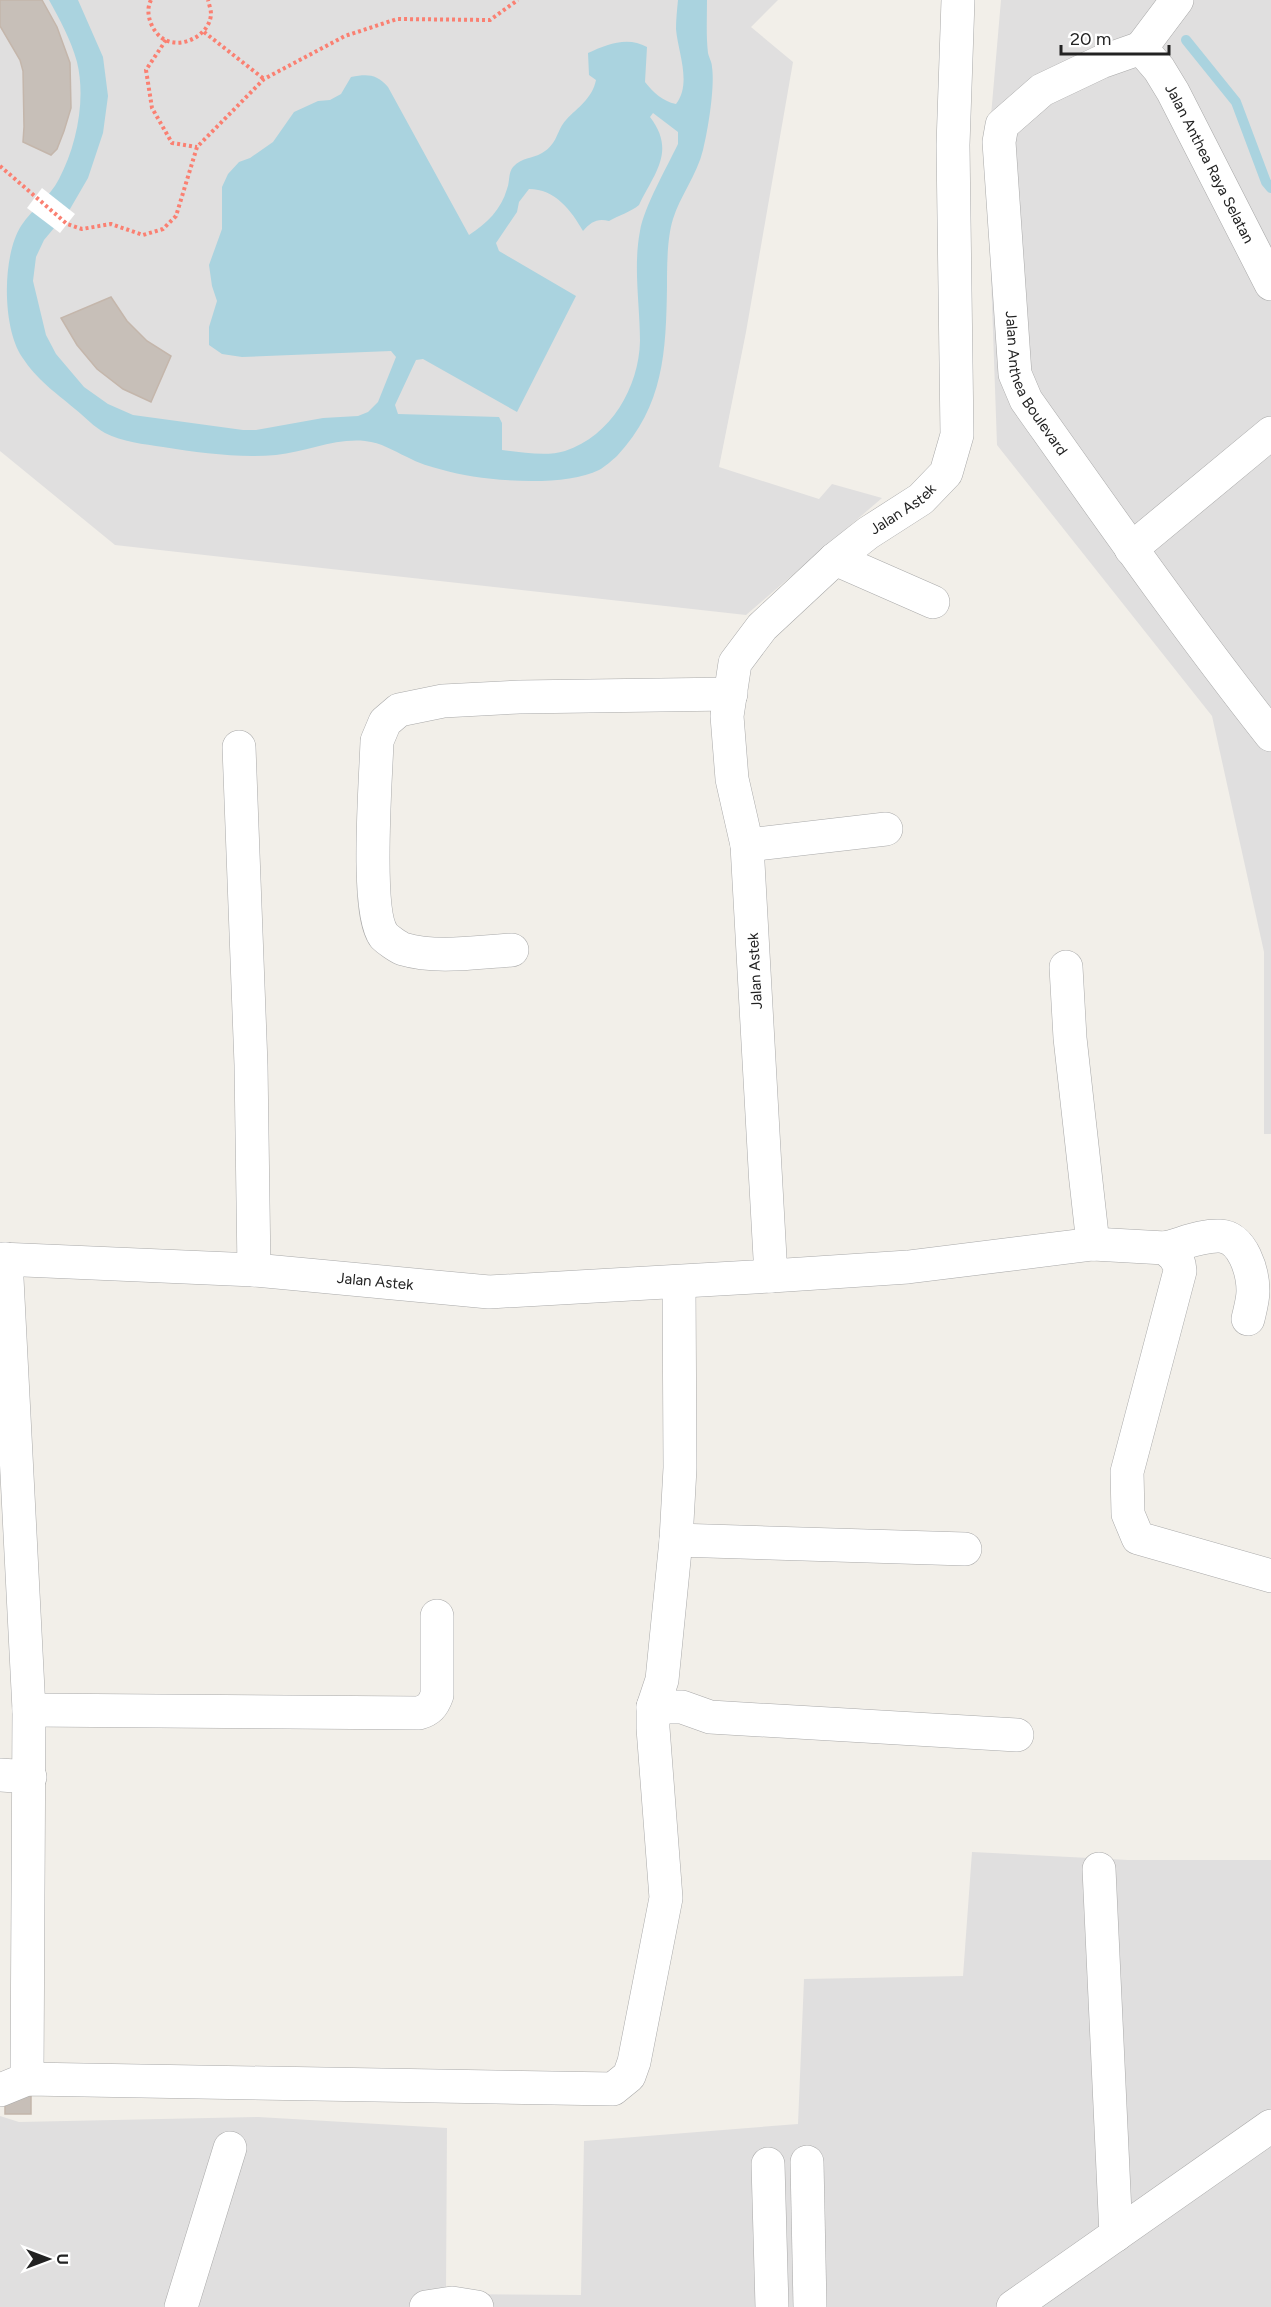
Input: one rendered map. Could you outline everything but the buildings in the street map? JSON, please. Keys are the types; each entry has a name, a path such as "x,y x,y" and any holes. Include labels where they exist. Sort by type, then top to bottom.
{"street":[{"name":"Jalan Astek","path":"3,1259 254,1270 489,1292 771,1276 747,845 732,779 727,716 735,663 762,627 835,559 868,533 921,499 945,473 957,435 953,145 958,0"},
{"path":"1149,37 1177,0"},
{"name":"Jalan Anthea Raya Selatan","path":"1149,37 1159,69 1271,284"},
{"name":"Jalan Anthea Boulevard","path":"1149,37 1042,90 1002,125 999,142 1015,374 1026,400 1131,549 1206,653 1271,735"},
{"path":"1131,549 1271,433"},
{"path":"835,559 933,602"},
{"path":"512,950 436,954 401,948 384,935 375,906 373,876 378,741 385,722 399,710 443,701 519,697 731,694"},
{"path":"239,747 251,1065 254,1270"},
{"path":"747,845 886,829"},
{"path":"1066,967 1070,1038 1093,1244"},
{"path":"771,1276 908,1267 1093,1244 1165,1248 1222,1236 1233,1240 1241,1250 1251,1275 1253,1292 1248,1319"},
{"path":"1165,1248 1174,1256 1180,1271 1128,1472 1128,1514 1138,1538 1271,1576"},
{"path":"3,1259 29,1710 15,1776 14,2084 613,2089 629,2076 634,2062 666,1898 653,1707 662,1680 676,1540 680,1468 679,1282"},
{"path":"676,1540 965,1549"},
{"path":"29,1710 419,1713 427,1711 434,1704 437,1695 437,1616"},
{"path":"653,1707 682,1707 710,1717 1017,1735"},
{"path":"1099,1869 1116,2235"},
{"path":"1013,2307 1271,2126"},
{"path":"181,2307 230,2148"},
{"path":"807,2163 810,2307"},
{"path":"768,2164 772,2307"},
{"path":"426,2307 452,2303 477,2307"}],"path":[{"path":"151,0 148,5 151,26 166,40 186,42 204,32 211,14 208,0"},
{"path":"0,166 68,224 82,229 111,224 143,235 163,229 176,216 197,147 264,79 345,36 397,19 490,20 518,0"},
{"path":"204,32 264,79"},
{"path":"166,40 146,70 152,108 172,143 197,147"}],"shaded area":[{"path":"0,0 778,0 751,27 793,62 746,332 719,467 819,499 832,484 882,498 746,615 115,545 0,451"},
{"path":"1001,0 1271,0 1271,1134 1264,1134 1264,952 1212,716 997,445 987,162"},
{"path":"972,1852 1128,1860 1271,1860 1271,2307 0,2307 0,2116 19,2122 258,2117 447,2128 446,2294 581,2295 584,2141 798,2124 804,1979 963,1976"}],"water":[{"path":"49,0 78,0 103,57 108,96 103,133 88,178 70,209 44,240 36,257 33,281 46,335 56,354 84,387 108,404 133,415 256,430 323,418 358,416 368,412 378,402 396,357 391,351 242,357 222,354 209,345 209,327 217,301 209,265 222,229 222,187 228,174 239,162 250,158 273,142 294,112 341,94 351,77 371,76 388,87 469,235 482,226 497,210 504,197 513,167 520,161 538,155 551,146 566,120 591,92 596,80 589,75 588,53 618,42 632,42 647,47 645,82 659,96 676,104 681,96 684,77 676,29 678,0 707,0 707,47 713,75 707,131 700,159 676,210 671,227 663,355 653,397 633,437 606,465 584,476 522,481 478,477 443,470 416,461 382,445 365,441 332,443 276,455 234,455 133,442 119,439 97,428 34,373 15,344 8,310 8,273 15,239 25,220 51,192 59,179 71,152 78,122 81,91 77,62","holes":["653,113 678,132 678,144 642,221 637,272 640,341 638,358 628,392 609,422 581,444 558,453 542,454 502,450 502,423 499,417 398,414 395,405 416,360 423,359 517,412 576,296 499,251 496,243 517,212 519,202 529,189 538,190 561,202 583,231 594,222 609,221 639,205 656,172 662,151 662,140 650,117"]}],"pier":[{"path":"42,188 75,214 60,233 27,208"}],"waterway":[{"path":"1186,40 1236,102 1266,182 1271,188"}]}
